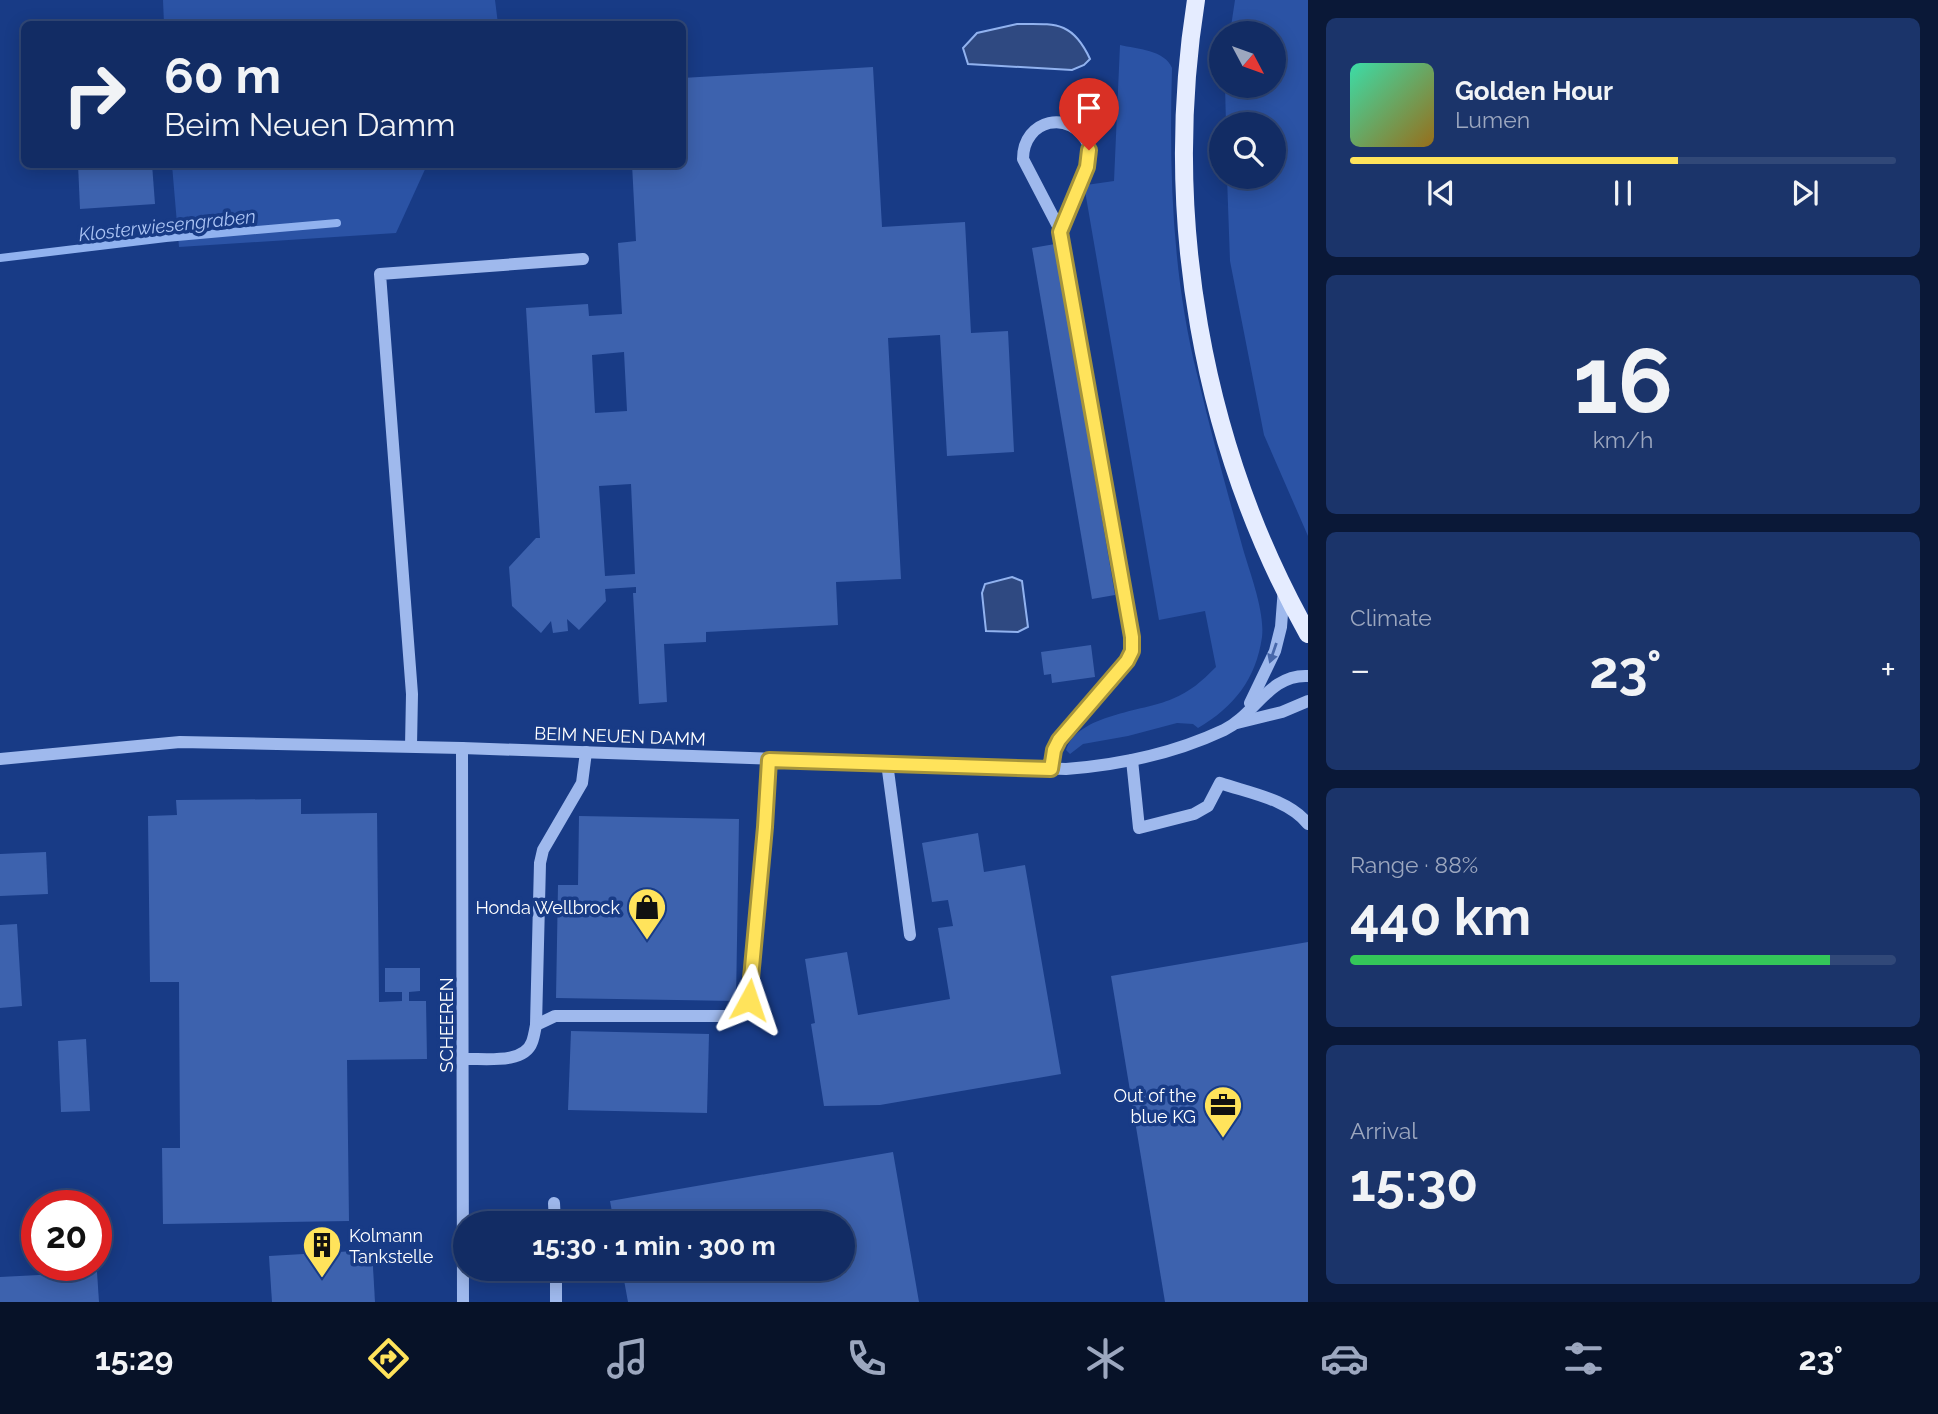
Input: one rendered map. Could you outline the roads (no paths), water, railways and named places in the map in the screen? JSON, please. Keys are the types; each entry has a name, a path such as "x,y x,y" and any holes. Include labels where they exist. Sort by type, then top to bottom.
{"main road":[{"path":"1196,0 1185,87 1183,137 1186,223 1192,286 1211,384 1230,453 1254,520 1308,634"}],"street":[{"path":"1051,769 1054,750 1059,740 1127,661 1133,645 1060,232 1023,159 1024,146 1032,133 1041,124 1054,122 1062,122 1077,130 1086,139 1089,150 1087,167 1060,232"},
{"path":"411,746 412,694 380,274 583,259"},
{"name":"BEIM NEUEN DAMM","path":"1246,713 1275,651 1281,627 1284,588"},
{"name":"BEIM NEUEN DAMM","path":"1233,724 1280,682 1308,676"},
{"name":"BEIM NEUEN DAMM","path":"0,759 180,741 411,746 1051,769 1098,767 1191,743 1233,724 1282,712 1308,701"},
{"name":"SCHEEREN","path":"462,748 463,1302"},
{"path":"463,1059 512,1058 526,1051 532,1043 536,1025 540,863 543,850 582,783 586,752"},
{"path":"536,1025 555,1016 733,1016 749,1000 769,760"},
{"path":"1132,760 1139,828 1201,810 1208,806 1220,783 1279,803 1308,824"},
{"path":"887,763 910,934"},
{"path":"554,1203 554,1211"},
{"path":"555,1281 556,1302"}],"waterway":[{"name":"Klosterwiesengraben","path":"0,258 166,238 337,223"}],"place":[{"name":"Honda Wellbrock","path":"647,941"},
{"name":"Out of the blue KG","path":"1223,1139"},
{"name":"Kolmann Tankstelle","path":"322,1279"}]}
